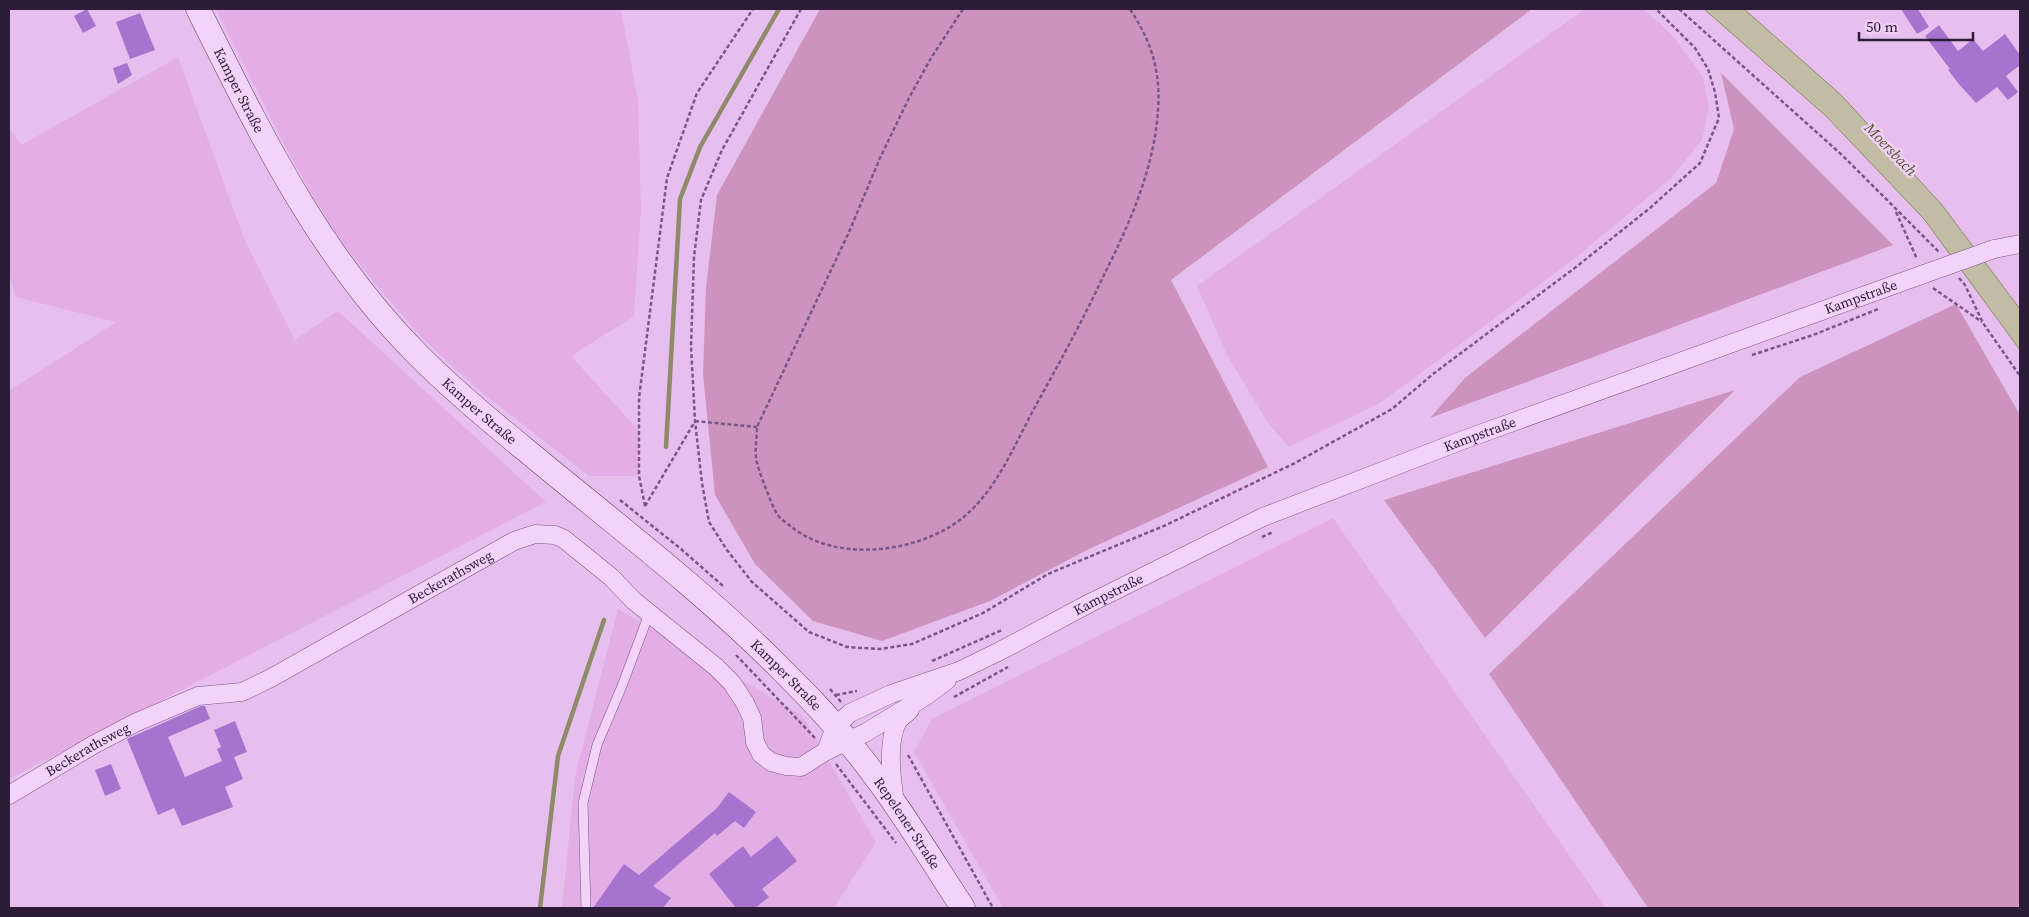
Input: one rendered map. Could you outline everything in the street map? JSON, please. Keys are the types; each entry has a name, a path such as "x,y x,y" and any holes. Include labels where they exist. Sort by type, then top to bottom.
{"main road":[{"name":"Kamper Straße","path":"198,9 267,147 311,221 362,292 419,356 492,422 706,599 778,666 842,735"},
{"name":"Repelener Straße","path":"842,735 895,804 962,908"}],"street":[{"name":"Kampstraße","path":"842,735 850,713 892,694 960,670 1263,517 1463,440 1994,249 2020,244"},
{"name":"Beckerathsweg","path":"9,795 93,745 137,722 198,696 242,692 271,678 514,541 535,534 545,533 564,539 611,577 649,614 716,667 732,683 752,718 755,742 761,754 771,762 801,767 826,751 842,735"},
{"name":"Kampstraße","path":"895,804 890,760 899,720 960,670"},
{"name":"Kampstraße","path":"842,735 926,696"}],"lane":[{"path":"586,908 583,803 597,745 649,614"}],"path":[{"path":"695,421 645,506 639,476 640,398 667,178 697,93 753,9"},
{"path":"801,9 722,150 701,200 694,257 691,346 695,421 702,483 709,522 727,550 752,582 809,632 847,646 880,649 912,644 983,613 1048,574 1166,525 1295,464 1392,409 1434,374 1576,267 1650,208 1700,163 1719,118 1715,92 1708,69 1695,48 1656,9"},
{"path":"963,9 931,58 909,98 880,158 849,232 757,427 756,459 777,515 804,536 842,548 882,550 909,545 946,530 967,514 991,488 1081,325 1123,238 1140,193 1150,157 1158,110 1158,70 1145,32 1130,9"},
{"path":"1679,9 1842,155 1894,209 1931,286 1983,323 2020,376"},
{"path":"695,421 757,427"},
{"path":"613,495 681,549 727,589"},
{"path":"1260,538 1277,530"},
{"path":"952,698 1012,665"},
{"path":"824,684 836,695"},
{"path":"905,748 912,764 993,908"}],"shaded area":[{"path":"216,9 621,9 638,101 641,209 634,316 571,356 639,431 639,476 589,476 480,391 425,341 375,284 338,237 286,148"},
{"path":"820,9 1532,9 1171,280 1268,467 1089,549 990,601 882,641 813,621 755,564 715,495 703,374 706,287 717,195"},
{"path":"1585,9 1644,9 1673,36 1703,77 1709,107 1702,140 1671,178 1579,255 1467,339 1380,403 1289,447 1268,423 1227,355 1197,286"},
{"name":"Moersbach","path":"1704,9 1744,9 1841,95 1942,205 2020,309 2020,350 1924,219 1826,116"},
{"path":"178,57 245,241 295,340 338,311 546,502 9,779 9,391 121,319 115,322 16,297 9,273 9,127 21,145"},
{"path":"1721,73 1893,245 1430,418 1465,378 1716,183 1734,129"},
{"path":"1956,304 2020,415 2020,908 1648,908 1489,674 1800,377"},
{"path":"1735,390 1485,638 1384,500"},
{"path":"1333,518 1606,908 1003,908 914,752 932,719"},
{"path":"618,609 802,715 876,842 834,908 562,908 575,776"}],"building":[{"path":"87,9 96,26 83,33 74,16"},
{"path":"1901,9 1918,9 1929,27 1917,34"},
{"path":"140,13 155,50 130,59 116,22"},
{"path":"1939,25 1958,51 1973,39 1983,51 2005,34 2020,55 2020,65 2006,76 2018,92 2008,100 1997,87 1976,103 1948,70 1950,69 1925,36"},
{"path":"127,63 132,75 118,84 113,68"},
{"path":"201,706 205,706 210,719 168,737 185,777 222,761 217,749 221,747 214,730 235,721 247,752 234,757 243,779 225,787 233,807 182,826 174,808 158,815 127,739"},
{"path":"111,764 121,789 105,796 95,770"},
{"path":"729,792 756,812 744,828 735,821 717,836 715,833 653,886 671,898 663,908 593,908 624,864 639,875 717,808"},
{"path":"777,836 797,861 762,889 769,897 755,908 736,908 709,874 743,846 751,857"}],"waterway":[{"path":"666,447 680,199 700,147 779,9"},
{"path":"540,908 558,756 604,620"}]}
